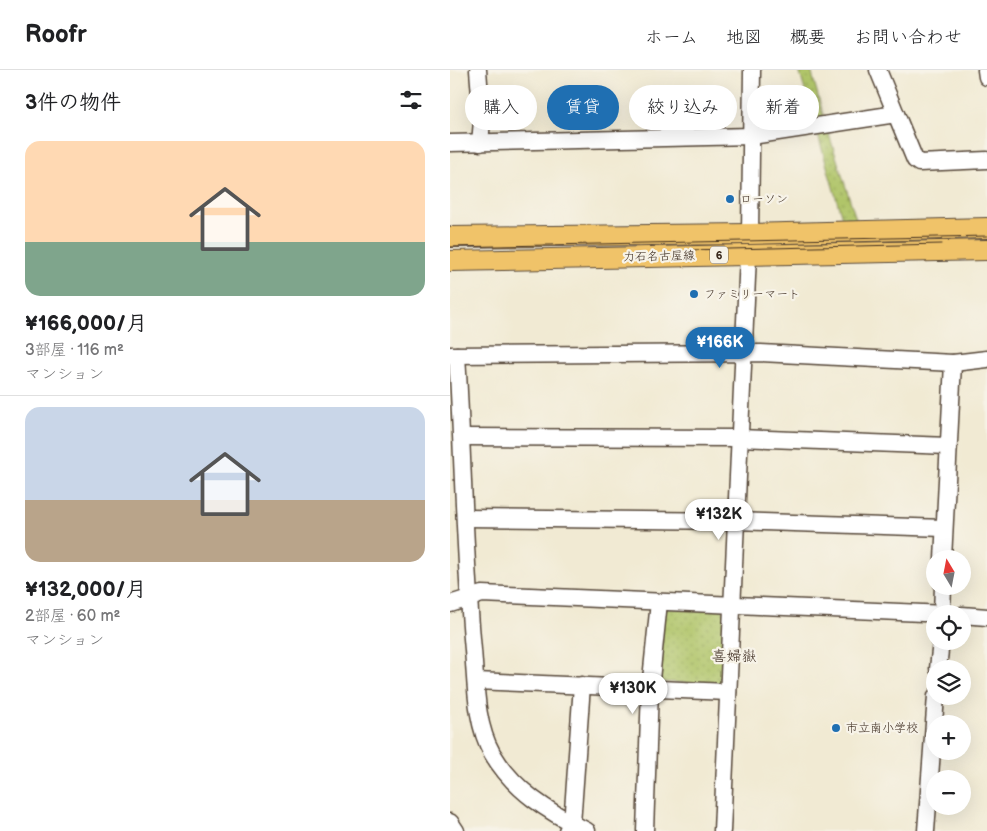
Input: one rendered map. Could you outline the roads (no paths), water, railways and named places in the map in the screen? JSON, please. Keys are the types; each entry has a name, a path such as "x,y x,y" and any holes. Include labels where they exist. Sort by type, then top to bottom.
{"main road":[{"name":"力石名古屋線","path":"450,237 750,234 987,228"},
{"name":"力石名古屋線","path":"450,261 987,250"}],"street":[{"path":"478,70 482,121 480,143"},
{"path":"750,234 752,70"},
{"path":"878,70 915,160 919,163 987,160"},
{"path":"986,70 987,77"},
{"path":"450,143 752,136 896,114"},
{"path":"722,831 740,438 742,353 748,254"},
{"path":"575,829 541,807 506,775 491,751 479,714 468,597 462,438 453,355 742,353 953,363 987,359"},
{"path":"943,550 953,363"},
{"path":"462,438 740,438 948,446"},
{"path":"465,518 736,521 944,528"},
{"path":"450,604 482,594 926,613"},
{"path":"645,831 650,688 659,602"},
{"path":"971,616 987,617"},
{"path":"476,681 728,692"},
{"path":"575,829 582,685"},
{"path":"926,831 935,705"},
{"path":"450,822 456,831"}],"tram line":[{"path":"450,247 987,236"},
{"path":"687,250 942,244"}],"place":[{"name":"ローソン","path":"730,199"},
{"name":"ファミリーマート","path":"694,294"},
{"name":"市立南小学校","path":"836,728"}],"district":[{"name":"喜婦嶽","path":"734,656"}]}
